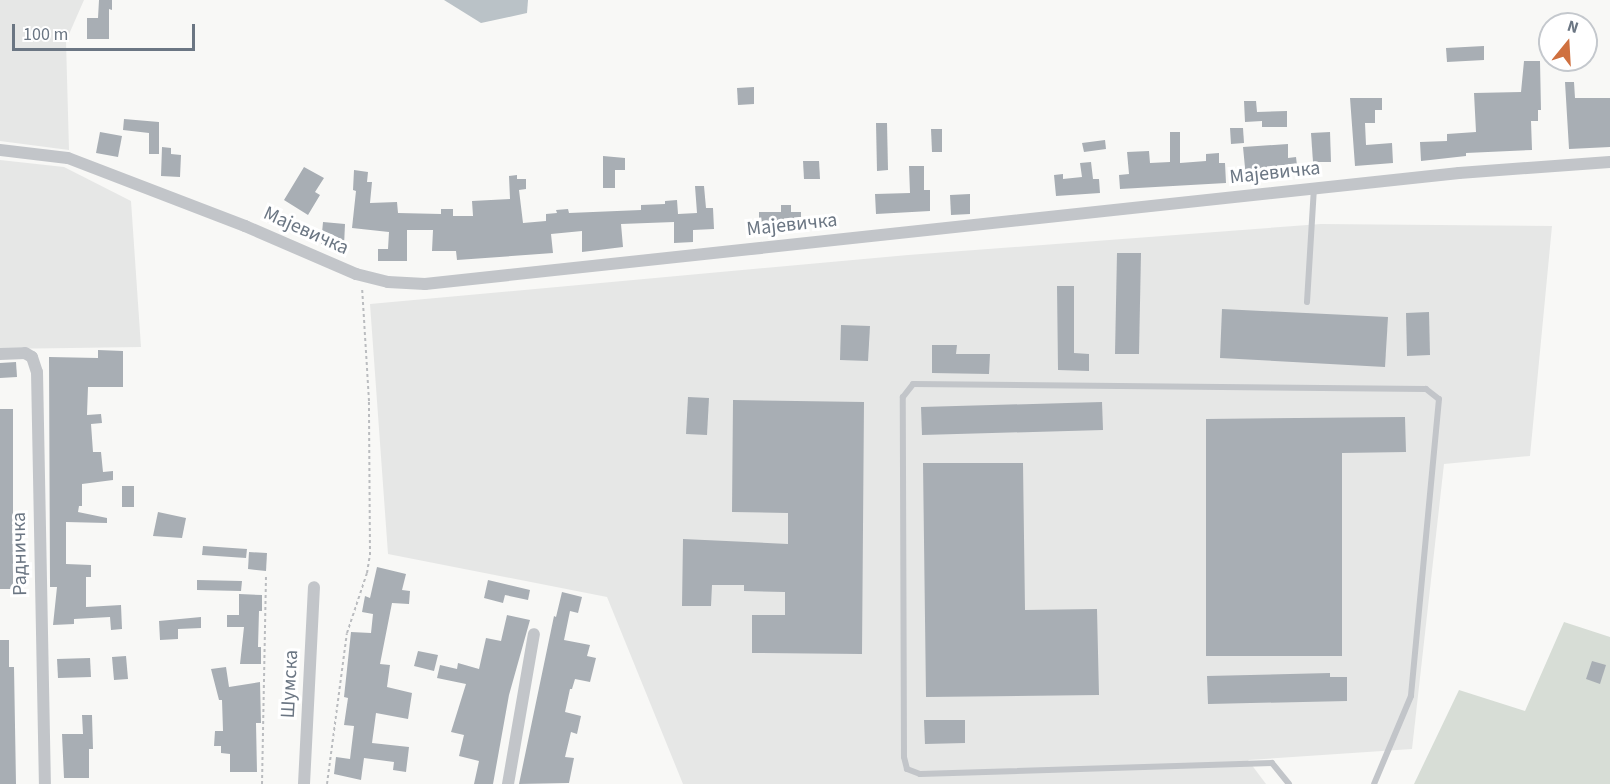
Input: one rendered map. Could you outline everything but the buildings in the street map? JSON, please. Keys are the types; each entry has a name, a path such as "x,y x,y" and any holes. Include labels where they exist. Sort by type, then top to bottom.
{"street":[{"name":"Мајевичка","path":"0,150 68,158 245,226 361,276 388,282 425,284 1459,173 1610,162"},
{"name":"Радничка","path":"0,354 25,353 32,357 37,372 45,784"},
{"name":"Шумска","path":"304,784 314,587"},
{"path":"508,784 534,634"}],"lane":[{"path":"1307,302 1314,188"},
{"path":"1289,784 1272,763 920,774 907,769 904,758 903,397 913,384 1426,389 1439,399 1411,696 1374,784"}],"path":[{"path":"327,784 346,633 367,573 370,555 369,401 361,276"},
{"path":"262,784 266,575"}],"shaded area":[{"path":"0,0 84,0 66,41 69,150 0,141"},
{"path":"444,0 528,0 527,13 481,23"},
{"path":"0,160 64,167 131,201 141,347 0,349"},
{"path":"1321,224 1552,226 1530,456 1444,464 1412,749 1248,760 1266,784 683,784 607,597 388,554 370,304 908,255"},
{"path":"1564,622 1610,637 1610,784 1414,784 1459,690 1525,711"}]}
